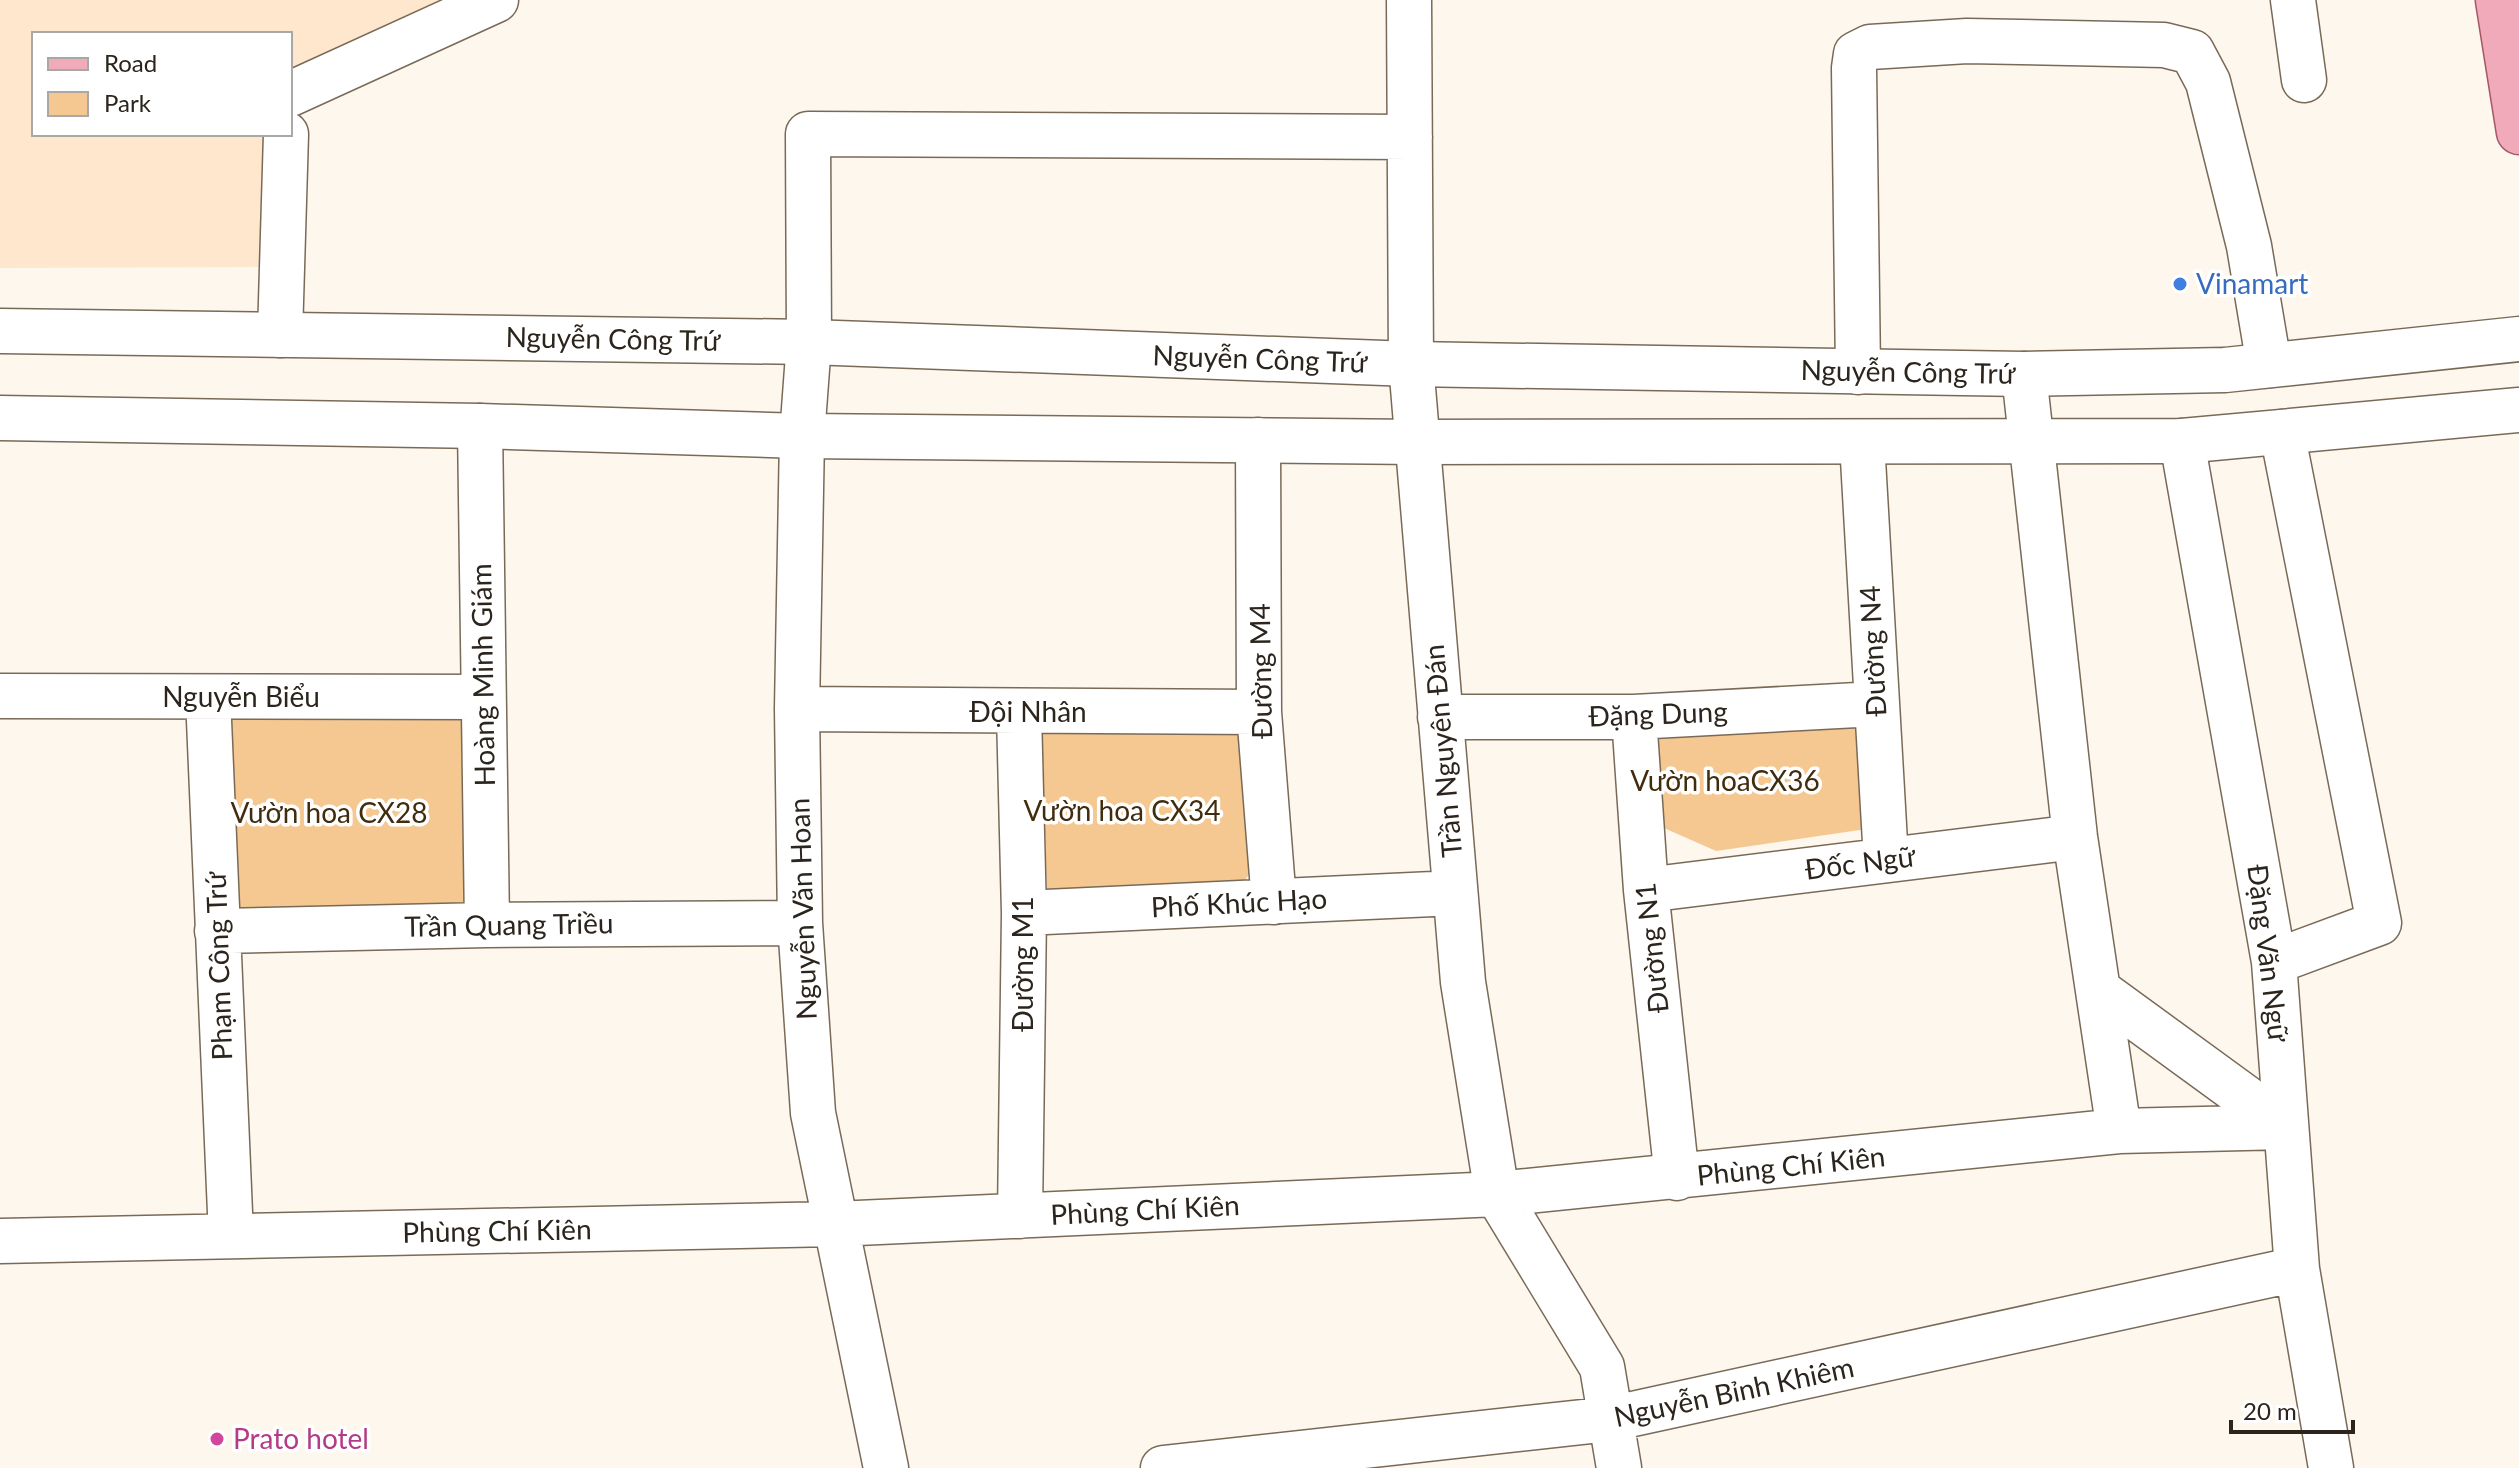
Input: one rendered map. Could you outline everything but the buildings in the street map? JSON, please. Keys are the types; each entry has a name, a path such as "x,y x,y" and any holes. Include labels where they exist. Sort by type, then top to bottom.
{"main road":[{"path":"2498,0 2519,132"}],"street":[{"path":"292,93 496,0"},
{"name":"Trần Nguyên Đán","path":"1409,0 1411,364 1463,982 1497,1194 1602,1367 1619,1468"},
{"path":"2293,0 2304,80"},
{"path":"1858,372 1856,54 1870,47 1967,41 2164,45 2192,52 2208,82 2249,246 2269,365"},
{"name":"Nguyễn Văn Hoan","path":"886,1468 813,1113 800,923 797,709 802,436 809,342 808,134 1410,137"},
{"path":"280,335 286,136"},
{"name":"Nguyễn Công Trứ","path":"0,331 809,342 1411,364 2024,374 2225,370 2519,339"},
{"path":"2024,374 2075,837 2119,1131"},
{"path":"0,418 480,426 802,436 1418,442 2182,441 2519,410"},
{"name":"Hoàng Minh Giám","path":"480,426 487,925"},
{"path":"2274,962 2379,923 2282,432"},
{"name":"Đường M4","path":"1258,440 1259,712 1274,902"},
{"name":"Đặng Văn Ngữ","path":"2182,441 2274,962 2297,1269 2331,1468"},
{"name":"Đường N4","path":"1862,442 1886,860"},
{"name":"Nguyễn Biểu","path":"0,696 483,697"},
{"name":"Phạm Công Trứ","path":"208,697 231,1236"},
{"name":"Đặng Dung","path":"1440,717 1634,717 1876,704"},
{"name":"Đội Nhân","path":"797,709 1019,713 1259,712"},
{"name":"Đường M1","path":"1019,713 1024,913 1020,1216"},
{"name":"Đường N1","path":"1634,717 1646,890 1677,1178"},
{"name":"Đốc Ngữ","path":"1646,890 2075,837"},
{"name":"Phố Khúc Hạo","path":"1024,913 1455,893"},
{"name":"Trần Quang Triều","path":"217,931 800,923"},
{"path":"2098,990 2286,1127"},
{"name":"Phùng Chí Kiên","path":"0,1241 835,1224 1497,1194 2119,1131 2286,1127"},
{"name":"Nguyễn Bỉnh Khiêm","path":"1163,1468 1610,1419 2297,1269"}],"shaded area":[{"path":"0,0 455,0 292,73 292,32 32,32 32,136 267,136 267,267 0,268"}],"green space":[{"name":"Vườn hoa CX28","path":"208,697 483,697 487,925 217,931"},
{"name":"Vườn hoaCX36","path":"1876,704 1880,827 1716,851 1664,828 1634,717"},
{"name":"Vườn hoa CX34","path":"1042,733 1250,734 1262,859 1244,881 1047,894"}],"place":[{"name":"Vinamart","path":"2180,284"},
{"name":"Prato hotel","path":"217,1439"}]}
